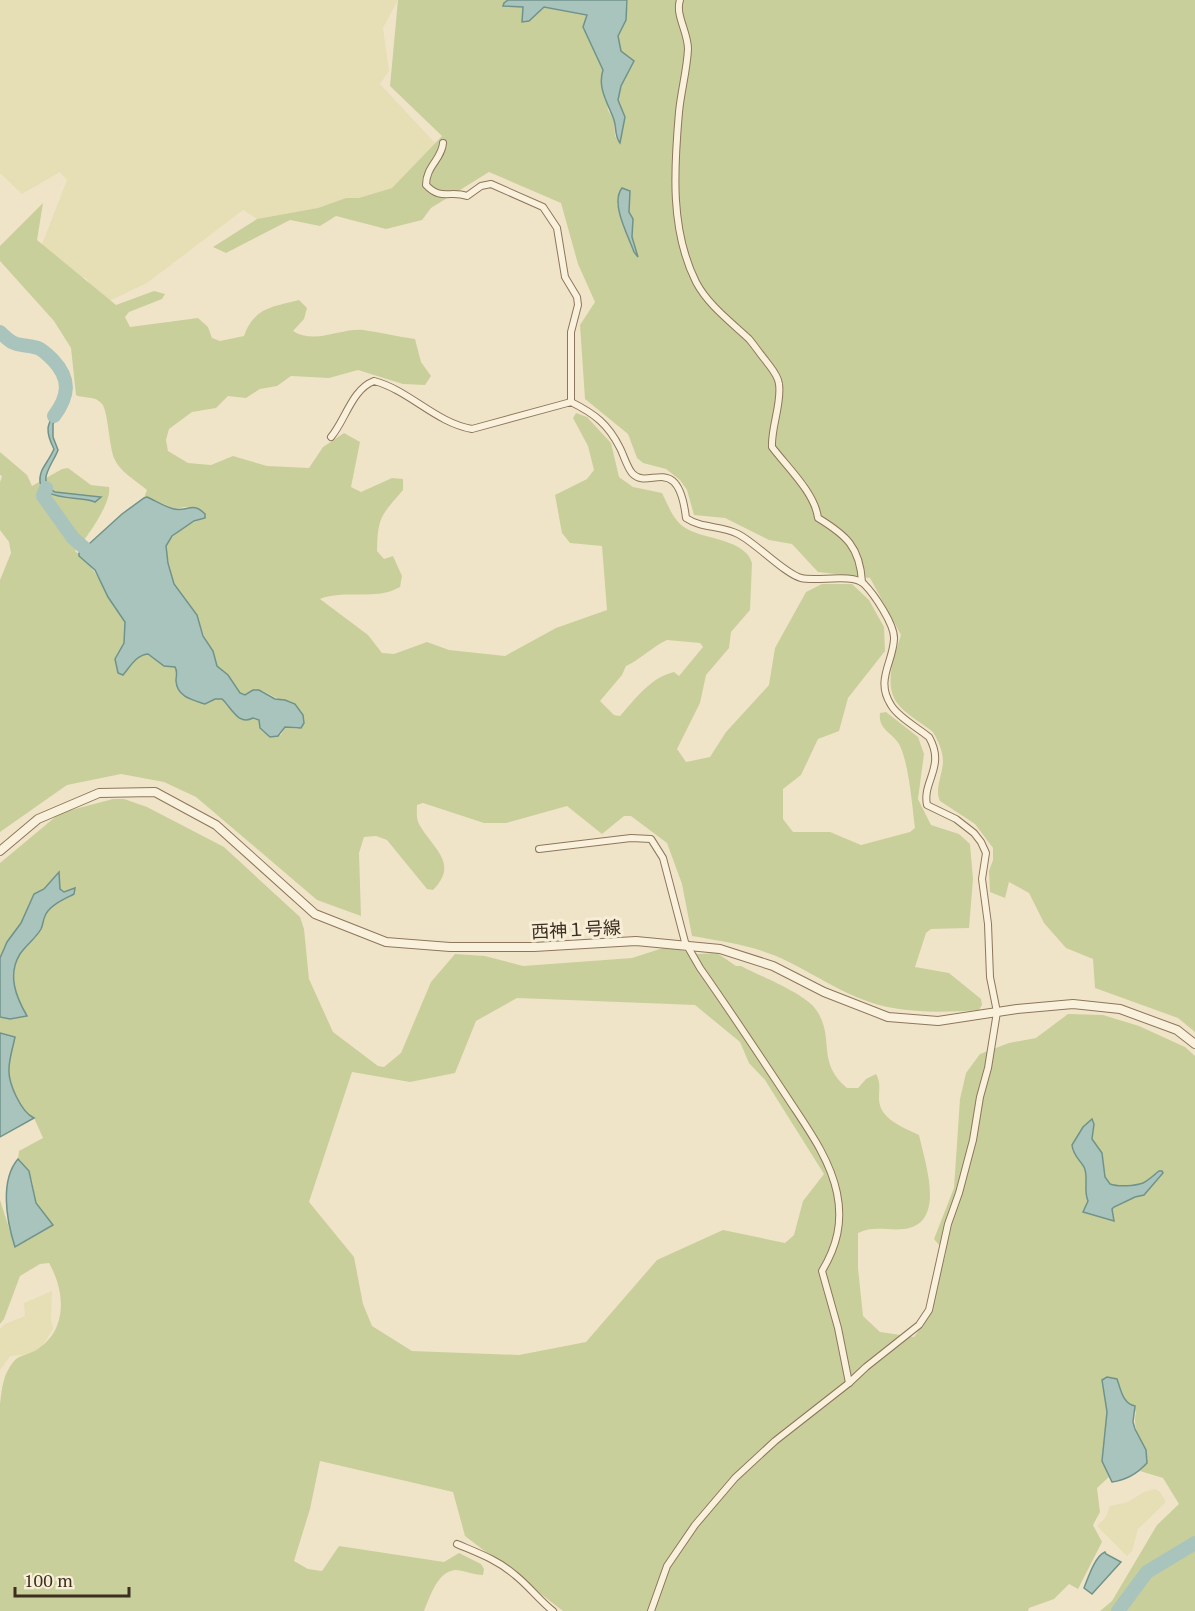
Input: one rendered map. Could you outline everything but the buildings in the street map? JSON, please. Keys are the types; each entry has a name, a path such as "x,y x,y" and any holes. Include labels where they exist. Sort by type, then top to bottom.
{"street":[{"path":"651,1611 667,1566 695,1525 735,1478 775,1441 919,1325 929,1310 948,1224 973,1140 997,1012 990,977 988,924 982,879 986,853 974,833 956,819 927,805 926,799 935,772 936,759 933,745 929,737 894,710 885,693 885,678 894,635 873,595 862,582 855,551 849,541 818,518 807,490 771,447 774,416 780,393 776,375 750,340 728,321 703,294 686,259 680,238 676,205 679,112 688,48 687,34 678,7 680,0"},
{"path":"442,143 442,150 426,175 426,185 432,192 445,196 462,194 467,196 481,186 490,184 536,202 548,213 556,228 566,277 577,297 578,304 571,332 571,402"},
{"path":"331,437 364,387 374,381 397,391 459,427 472,429 571,402 602,420 613,434 632,473 639,478 670,479 679,487 684,500 686,518 696,525 737,533 800,578 851,579 862,582"},
{"name":"西神１号線","path":"0,851 38,819 99,793 155,792 216,825 315,914 386,942 450,947 534,947 636,941 720,949 773,966 824,992 888,1017 938,1021 1073,1004 1120,1009 1178,1030 1195,1044"},
{"path":"539,849 631,838 651,838 663,858 687,946 808,1128 831,1171 837,1193 838,1235 832,1254 822,1271 838,1328 849,1383"},
{"path":"457,1544 491,1558 516,1576 553,1611"}],"shaded area":[{"path":"0,0 398,0 383,28 389,71 380,84 435,143 392,188 359,198 346,198 318,208 257,219 243,210 147,283 109,301 101,301 86,278 63,273 39,252 67,180 60,172 22,194 0,173"},
{"path":"52,1291 53,1329 41,1348 32,1354 10,1356 0,1370 0,1329 5,1324 25,1316 24,1303"},
{"path":"1155,1489 1160,1492 1166,1502 1138,1529 1132,1551 1127,1556 1097,1526 1106,1517 1110,1506 1128,1502 1144,1492"}],"green space":[{"path":"398,0 508,0 504,3 523,7 523,22 529,21 544,6 587,15 583,27 603,70 608,110 614,121 615,136 620,142 625,117 618,100 621,86 634,61 620,51 618,36 626,20 628,0 1195,0 1195,1032 1178,1018 1095,988 1093,959 1066,948 1044,923 1029,893 1009,882 1005,898 990,892 989,871 993,860 993,848 975,824 940,801 938,786 943,761 938,742 933,732 904,711 893,695 892,669 901,635 870,578 818,572 792,544 769,540 725,518 694,515 687,490 680,480 666,469 643,463 637,458 628,434 585,399 580,325 595,302 578,264 561,203 489,172 431,208 422,220 386,229 336,216 320,226 290,220 226,253 213,247 257,219 318,208 346,198 359,198 392,188 442,136 390,86","holes":["630,191 629,212 633,219 632,237 637,255 617,204"]},
{"path":"43,203 37,240 116,305 154,291 165,294 162,299 129,312 125,317 130,327 198,318 208,327 212,338 220,341 244,336 253,319 265,310 299,300 307,308 304,319 293,331 301,335 319,336 363,330 415,339 421,362 431,376 425,385 403,384 358,370 329,378 291,376 277,386 260,389 246,398 228,396 216,408 192,412 169,429 166,440 168,451 188,463 211,465 233,456 267,466 309,468 323,447 344,433 360,442 351,487 361,492 392,478 403,479 403,490 382,517 378,530 377,551 384,559 393,556 402,576 400,587 381,593 340,595 320,599 368,635 382,653 394,654 427,642 449,650 505,656 556,628 607,610 602,546 570,543 562,533 555,495 587,479 594,470 588,446 573,418 576,413 587,417 611,443 619,477 633,487 662,493 672,514 684,527 742,549 752,563 750,610 731,632 729,648 706,675 700,703 677,749 686,762 710,757 726,732 769,685 775,648 806,592 822,584 852,584 869,600 884,627 885,651 848,698 839,731 818,739 801,775 783,789 783,819 793,832 830,832 861,845 910,832 915,828 905,762 899,744 883,727 880,713 886,712 918,737 924,754 918,799 931,825 959,834 970,844 973,879 969,928 931,929 926,933 915,967 949,973 981,999 982,1005 979,1010 947,1012 904,1010 877,1004 847,993 766,952 692,936 682,884 667,843 631,816 624,816 602,834 567,806 506,823 484,823 423,803 417,805 419,824 444,864 441,880 433,890 427,889 387,840 376,836 364,837 359,853 361,916 317,900 196,797 164,782 121,774 67,785 0,832 0,580 11,553 9,542 0,530 2,476 0,475 0,452 27,475 32,486 68,468 91,485 109,487 109,494 102,511 75,551 81,555 98,577 109,599 125,620 125,638 115,659 123,675 134,660 143,654 159,659 175,667 176,681 205,703 222,699 235,715 259,720 261,728 270,737 281,735 285,727 297,729 303,715 297,709 263,691 245,695 240,693 228,675 217,666 197,615 174,584 166,550 175,534 205,518 198,508 175,509 147,497 144,498 147,490 128,476 116,463 102,404 96,399 76,395 71,348 54,321 0,261 0,246","holes":["667,640 700,643 703,647 679,676 674,672 658,679 644,690 620,716 614,715 600,701 622,675 626,666"]},
{"path":"113,799 124,799 147,807 224,847 300,917 304,929 309,979 333,1032 378,1066 384,1067 401,1053 431,982 455,954 485,956 523,966 632,958 666,947 698,954 717,953 736,966 741,966 771,980 804,998 817,1011 822,1021 829,1060 838,1078 847,1088 858,1088 866,1079 876,1074 879,1083 880,1105 883,1111 887,1117 899,1125 919,1135 925,1161 930,1191 929,1204 925,1216 917,1225 904,1229 875,1229 858,1233 858,1268 863,1316 880,1332 914,1337 928,1317 946,1253 934,1239 954,1188 960,1099 966,1073 980,1054 1009,1043 1036,1038 1068,1014 1103,1015 1139,1026 1185,1047 1195,1056 1195,1611 1100,1611 1112,1601 1157,1525 1179,1504 1163,1478 1140,1471 1147,1463 1135,1425 1136,1412 1126,1401 1117,1379 1106,1398 1107,1412 1102,1461 1109,1477 1097,1488 1100,1512 1093,1525 1102,1542 1078,1589 1069,1584 1054,1599 1029,1608 1028,1611 563,1611 465,1536 453,1492 320,1461 310,1509 294,1561 308,1569 322,1571 339,1546 444,1562 459,1553 481,1564 484,1569 483,1575 455,1570 443,1575 435,1586 424,1611 0,1611 0,1404 2,1387 7,1371 14,1361 38,1349 48,1341 55,1331 61,1309 58,1285 49,1263 40,1264 20,1276 0,1324 0,1200 15,1247 53,1225 36,1203 32,1180 18,1159 19,1151 43,1138 34,1118 25,1110 13,1090 9,1070 15,1037 0,1033 0,1017 10,1019 17,999 14,988 14,971 19,955 41,929 46,913 54,905 74,894 74,889 64,892 59,889 59,872 44,890 34,894 21,923 7,942 0,958 0,863 60,813","holes":["517,998 695,1005 740,1042 749,1063 765,1080 824,1174 803,1201 794,1235 785,1243 723,1230 657,1260 586,1342 519,1355 412,1351 372,1326 363,1304 354,1257 309,1202 352,1072 410,1082 455,1073 476,1021"]}],"water":[{"path":"508,0 627,0 626,20 618,36 621,51 634,61 621,86 618,100 625,117 620,143 602,89 603,70 583,27 587,15 544,7 529,21 522,22 523,7 503,6"},
{"path":"622,188 630,191 629,212 633,219 632,237 638,257 624,228 619,210 619,194"},
{"path":"61,399 65,401 53,424 53,437 58,450 47,472 46,483 55,492 101,497 95,502 49,493 40,481 42,470 54,449 48,427"},
{"path":"147,497 171,508 179,510 193,507 205,514 205,518 194,521 172,536 166,546 174,584 197,615 203,636 213,651 217,666 228,675 240,693 245,695 253,690 259,690 275,699 295,704 303,715 304,723 301,728 285,727 278,736 270,737 260,728 259,720 239,718 222,699 215,699 205,704 191,699 179,691 175,667 164,666 148,654 137,659 123,675 118,673 115,659 124,643 125,622 108,597 95,570 79,556 79,553 122,514"},
{"path":"59,872 60,889 64,892 75,888 74,894 47,912 41,929 20,954 14,970 17,994 27,1016 10,1019 0,1017 0,958 7,942 21,923 34,894 44,889"},
{"path":"0,1033 15,1037 10,1057 9,1075 20,1104 34,1118 0,1137"},
{"path":"1092,1119 1094,1124 1092,1139 1102,1153 1105,1177 1110,1184 1122,1186 1140,1184 1159,1171 1163,1173 1144,1195 1114,1207 1112,1209 1114,1221 1083,1212 1088,1201 1085,1171 1072,1145 1083,1127"},
{"path":"18,1159 29,1171 36,1203 53,1225 15,1247 6,1200 9,1178"},
{"path":"1107,1377 1117,1379 1125,1399 1135,1406 1133,1422 1146,1450 1147,1463 1131,1476 1112,1482 1102,1461 1107,1412 1102,1380"},
{"path":"1105,1552 1121,1562 1092,1594 1084,1588 1095,1563"}],"waterway":[{"path":"0,332 15,343 40,349 59,367 66,388 63,401 54,416"},
{"path":"46,488 43,496 73,538 97,559"},
{"path":"1118,1611 1147,1572 1195,1543"}]}
